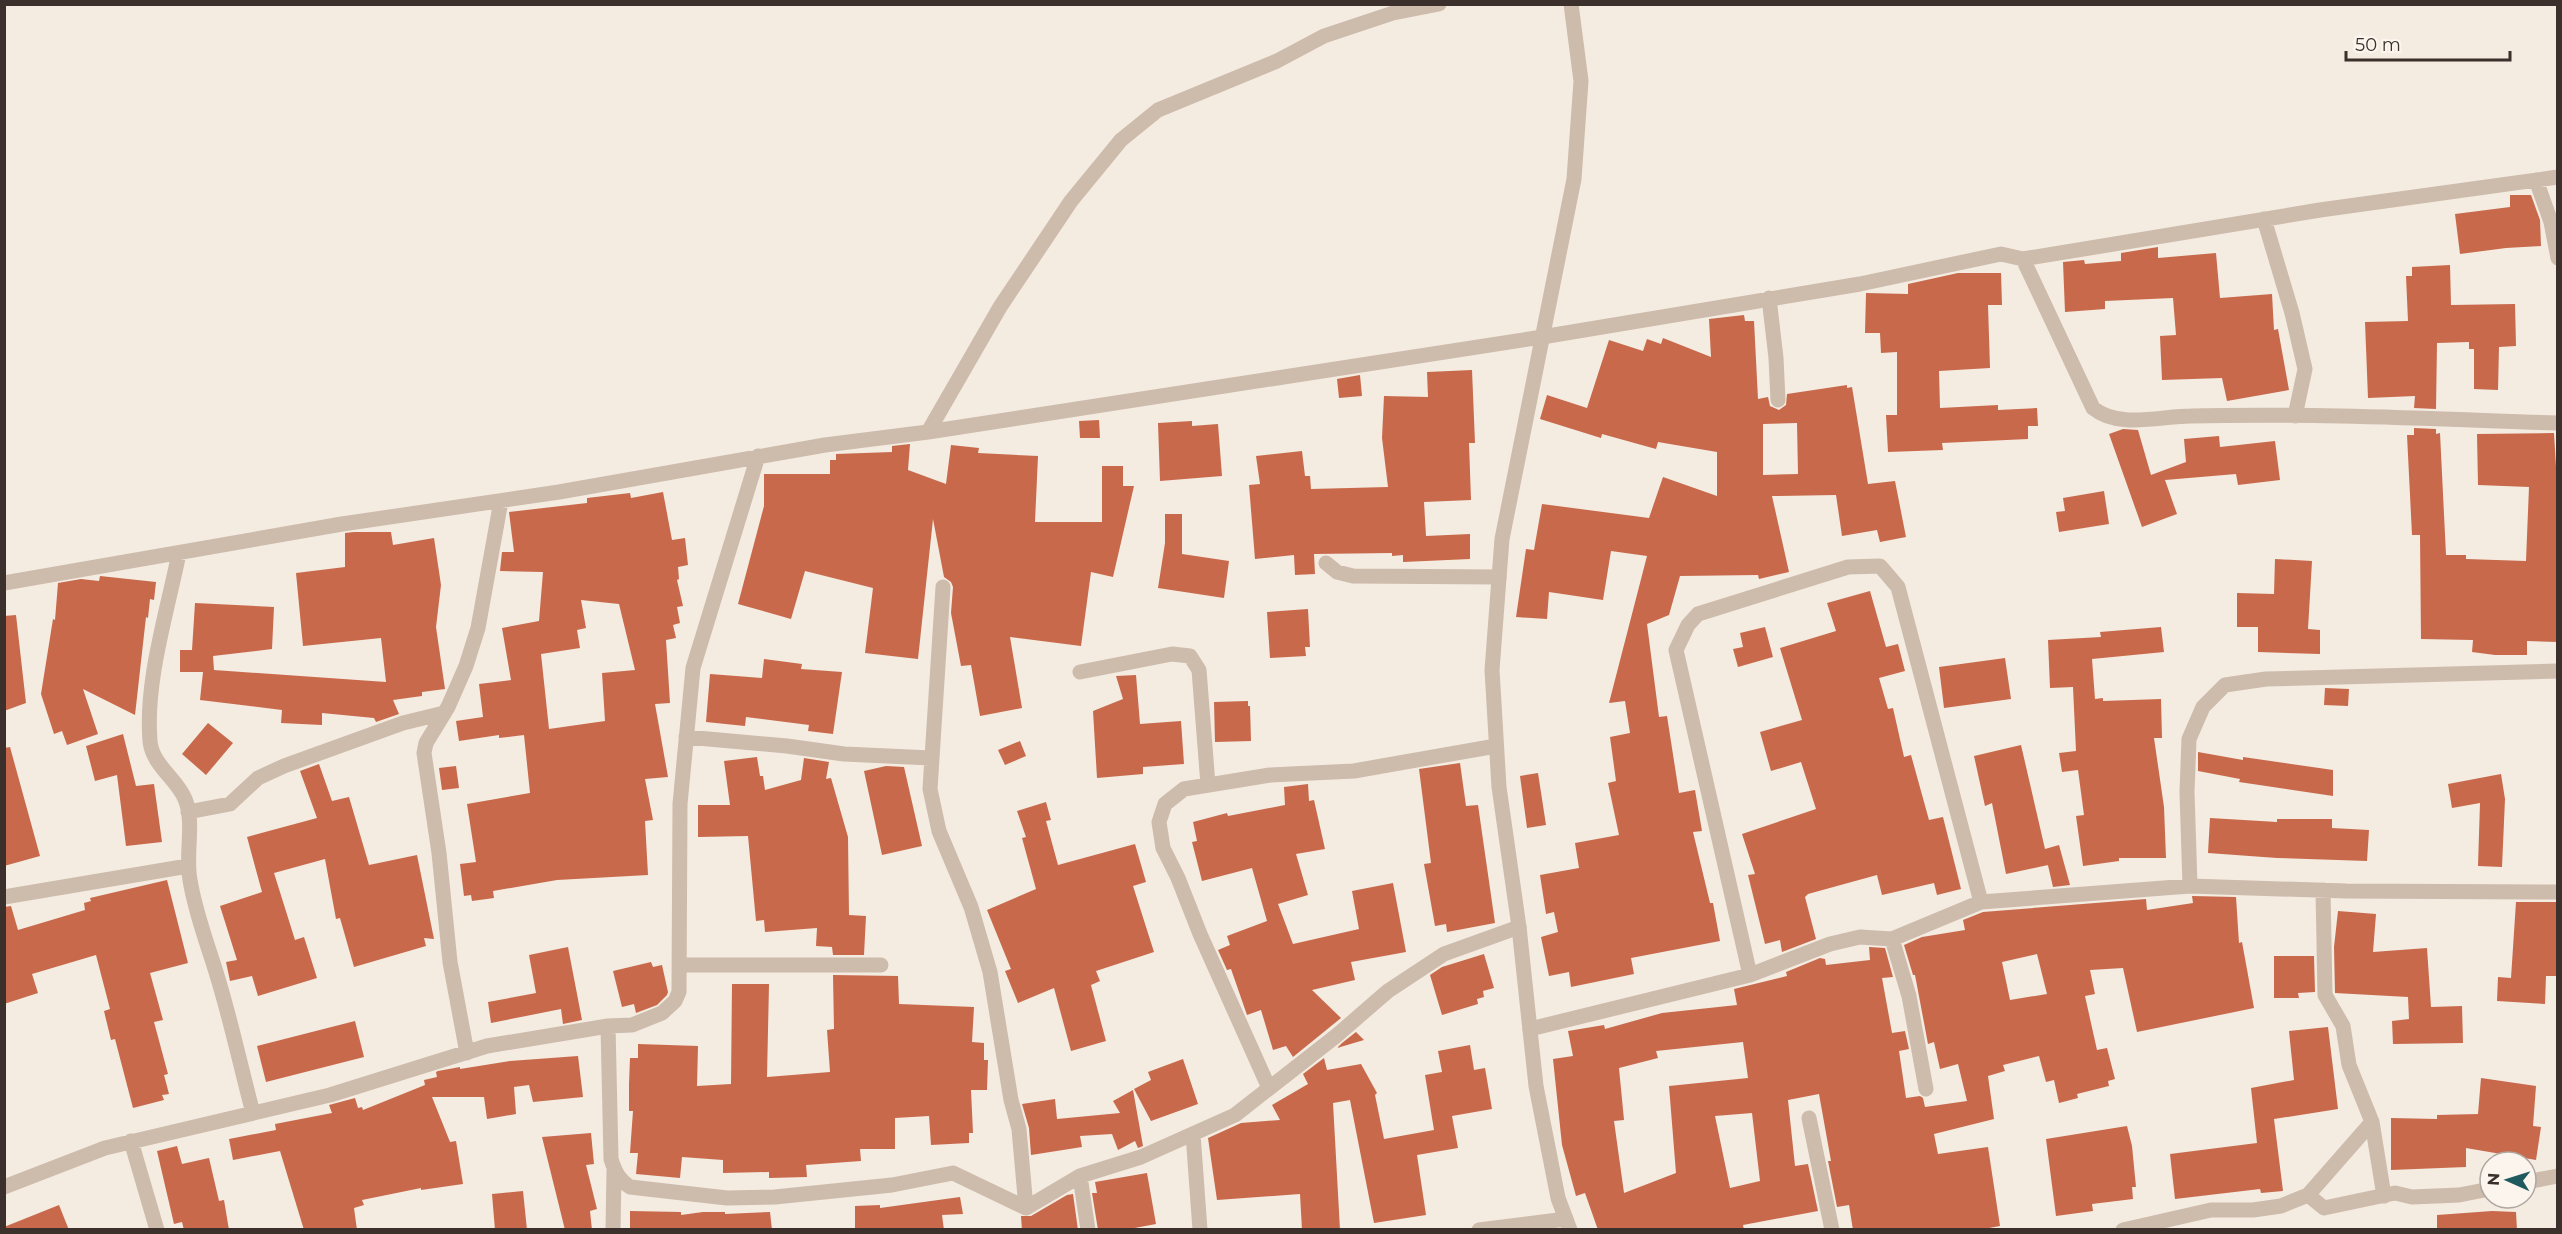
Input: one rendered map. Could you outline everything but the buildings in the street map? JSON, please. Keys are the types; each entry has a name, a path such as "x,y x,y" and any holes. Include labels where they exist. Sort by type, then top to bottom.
{"street":[{"path":"928,432 1000,307 1071,201 1121,140 1158,110 1276,61 1324,36 1393,13 1438,4"},
{"path":"1479,1230 1568,1224 1558,1198 1536,1086 1519,927 1499,787 1492,670 1502,539 1574,179 1581,81 1571,4"},
{"path":"4,583 342,524 501,501 825,444 928,432 1542,337 1860,284 2001,254 2024,259 2264,219 2558,177"},
{"path":"2536,180 2551,222 2558,258"},
{"path":"2264,219 2292,313 2305,369 2295,416"},
{"path":"2024,259 2093,408 2100,414 2128,420 2172,416 2295,416 2558,423"},
{"path":"1769,298 1778,400"},
{"path":"4,1187 105,1148 131,1141 330,1095 487,1046 608,1026 632,1025 669,1008 679,992 680,804 693,668 758,456"},
{"path":"467,1053 450,962 439,852 425,767 426,743 444,713 466,666 478,628 501,501"},
{"path":"179,553 151,691 150,746 159,764 185,798 188,812 188,866 198,920 221,987 253,1113"},
{"path":"1326,563 1338,572 1353,576 1499,577"},
{"path":"1750,975 1676,650 1688,625 1698,614 1741,600 1848,567 1880,566 1898,587 1981,902"},
{"path":"943,587 930,789 939,831 971,907 990,972 1005,1071 1019,1130 1026,1208"},
{"path":"1080,672 1172,654 1190,656 1199,670 1208,785"},
{"path":"2190,886 2187,792 2189,739 2203,707 2225,685 2266,679 2558,671"},
{"path":"188,812 230,804 258,778 284,766 403,723 444,713"},
{"path":"403,723 426,743"},
{"path":"686,737 787,746 844,754 931,758"},
{"path":"1269,1088 1163,848 1159,822 1165,804 1184,789 1270,775 1354,771 1496,746"},
{"path":"4,897 188,866"},
{"path":"1530,1029 1750,975 1830,945 1860,937 1892,939 1981,902 2190,886 2323,890 2558,892"},
{"path":"2323,890 2325,995 2343,1026 2349,1065 2372,1122 2384,1196"},
{"path":"1026,1208 1080,1176 1141,1157 1235,1115 1336,1036 1388,991 1444,954 1519,927"},
{"path":"1892,939 1909,996 1926,1089"},
{"path":"680,965 881,965"},
{"path":"608,1026 611,1159 614,1171 613,1230"},
{"path":"1809,1118 1832,1230"},
{"path":"2123,1230 2211,1210 2253,1210 2281,1206 2308,1195 2372,1122"},
{"path":"1193,1134 1200,1230"},
{"path":"131,1141 157,1230"},
{"path":"614,1171 622,1182 630,1187 727,1198 825,1193 892,1185 953,1173 1026,1208"},
{"path":"4,1172 21,1180"},
{"path":"1080,1176 1089,1230"},
{"path":"2538,1180 2558,1176"},
{"path":"2308,1195 2324,1208 2395,1192 2412,1197 2459,1195 2478,1191"}]}
